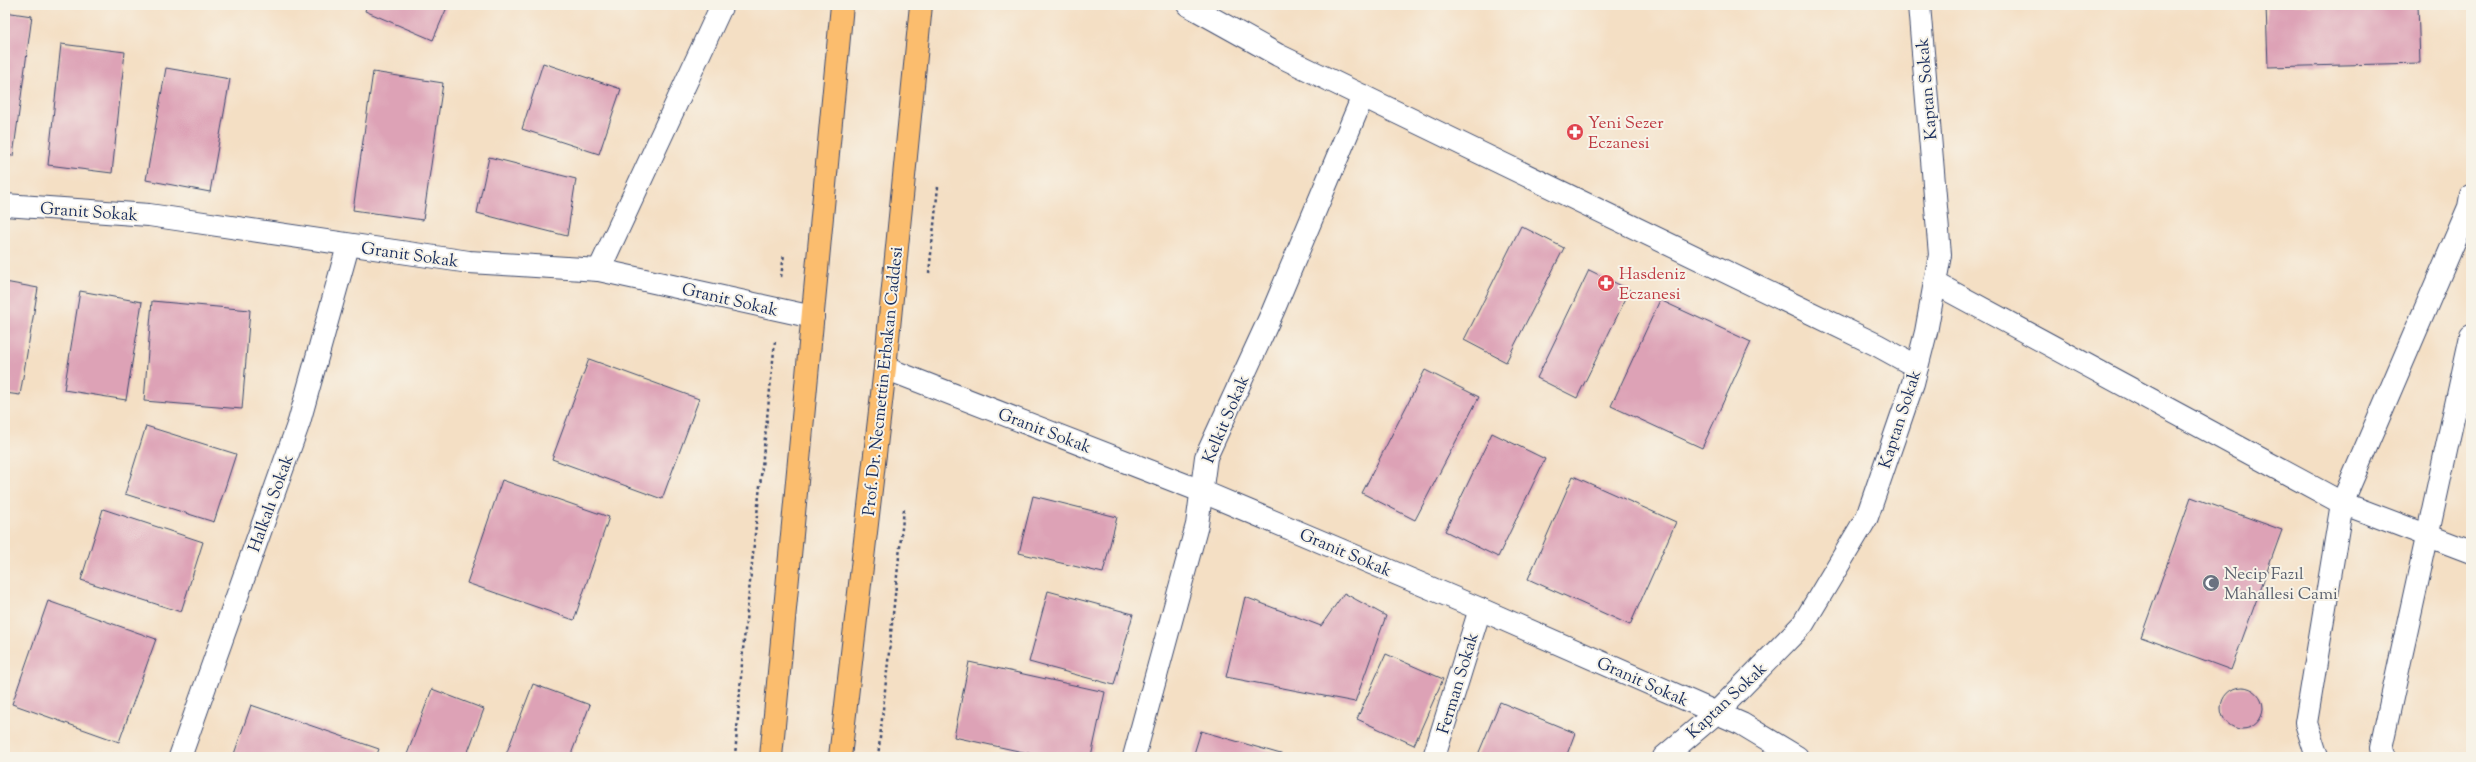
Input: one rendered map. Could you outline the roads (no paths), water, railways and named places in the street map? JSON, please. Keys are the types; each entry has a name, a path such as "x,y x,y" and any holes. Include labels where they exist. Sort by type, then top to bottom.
{"main road":[{"path":"771,757 842,5"},
{"name":"Prof. Dr. Necmettin Erbakan Caddesi","path":"840,757 885,368 921,5"}],"street":[{"path":"599,270 722,5"},
{"path":"1188,5 1278,55 1877,345 1917,367"},
{"name":"Kaptan Sokak","path":"1664,757 1716,713 1803,624 1867,517 1917,367 1940,254 1919,5"},
{"name":"Kelkit Sokak","path":"1134,757 1197,525 1206,457 1274,311 1363,96"},
{"path":"2317,757 2306,723 2342,503 2470,204"},
{"name":"Granit Sokak","path":"5,206 149,215 348,246 469,262 599,270 813,317"},
{"name":"Halkalı Sokak","path":"180,757 299,422 348,246"},
{"path":"1935,283 2342,503 2471,552"},
{"path":"2384,757 2381,748 2426,535 2471,336"},
{"name":"Granit Sokak","path":"885,368 1201,491 1480,609 1742,724 1797,757"},
{"name":"Ferman Sokak","path":"1434,757 1480,609"}],"place":[{"name":"Yeni Sezer Eczanesi","path":"1575,132"},
{"name":"Hasdeniz Eczanesi","path":"1606,283"},
{"name":"Necip Fazıl Mahallesi Cami","path":"2211,583"}]}
